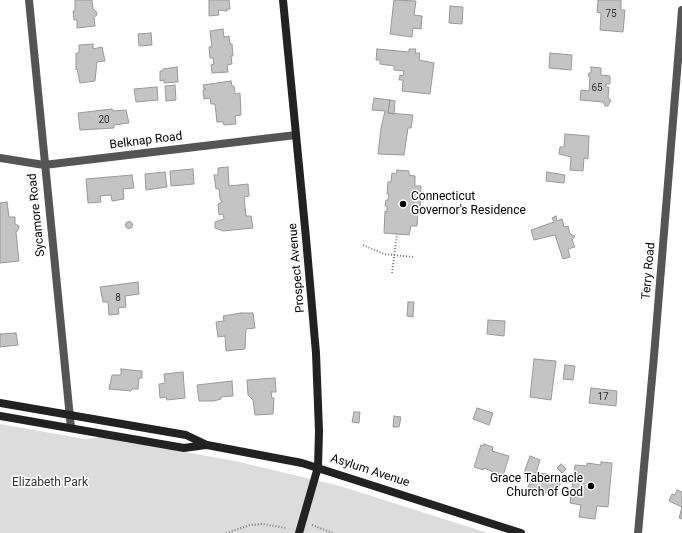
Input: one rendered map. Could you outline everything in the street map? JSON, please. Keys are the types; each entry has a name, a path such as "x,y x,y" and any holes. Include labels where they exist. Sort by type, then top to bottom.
{"main road":[{"name":"Prospect Avenue","path":"283,0 316,353 319,431 318,467 299,533"},
{"name":"Asylum Avenue","path":"0,403 186,435 207,445 318,467 521,533"},
{"name":"Asylum Avenue","path":"0,416 184,448 207,445"}],"street":[{"name":"Sycamore Road","path":"29,0 71,428"},
{"name":"Terry Road","path":"638,533 655,348 682,10"},
{"name":"Belknap Road","path":"0,158 44,165 296,135"}],"path":[{"path":"392,273 397,234"},
{"path":"363,245 384,254 413,257"},
{"path":"226,533 250,525 263,524 286,528"},
{"path":"322,527 333,533"}],"green space":[{"name":"Elizabeth Park","path":"0,424 85,439 102,437 235,461 340,486 488,533 0,533"}],"building":[{"path":"75,0 92,0 93,9 96,11 97,15 94,17 95,26 77,28 77,20 74,20 73,11 75,11"},
{"path":"209,0 229,0 230,9 227,9 227,11 218,10 219,15 209,16"},
{"path":"394,0 416,1 414,15 422,16 421,29 413,28 412,37 390,34"},
{"path":"598,0 621,0 621,10 625,10 623,32 600,30 601,13 597,12"},
{"path":"450,6 463,7 462,24 449,23"},
{"path":"223,29 224,37 229,36 230,44 232,44 232,64 227,65 228,72 212,73 211,65 214,64 213,58 210,58 209,47 212,47 210,31"},
{"path":"151,33 152,45 139,46 138,34"},
{"path":"93,44 93,49 102,47 105,61 97,62 95,81 80,83 77,69 76,70 76,53 79,53 79,45"},
{"path":"377,49 409,52 409,49 416,49 415,53 420,53 419,60 434,63 430,94 402,91 403,80 399,80 400,75 403,76 404,71 394,70 394,66 380,64 380,60 376,60"},
{"path":"550,53 572,55 571,70 549,68"},
{"path":"177,67 178,82 164,83 164,80 160,81 160,71 163,71 163,69"},
{"path":"591,67 601,68 601,75 610,76 610,84 606,84 606,87 609,87 608,98 611,100 608,106 605,106 603,102 580,100 581,90 589,91 590,77 588,76 589,73 591,73"},
{"path":"231,81 232,86 234,86 235,94 240,93 241,115 235,116 236,124 224,125 223,122 217,122 215,104 211,104 210,98 204,99 203,90 206,89 204,89 203,85"},
{"path":"175,85 176,100 166,101 165,86"},
{"path":"157,87 158,100 136,102 134,89"},
{"path":"374,98 390,100 388,113 413,115 411,128 408,128 404,155 378,154 381,128 385,111 372,110"},
{"path":"390,100 395,101 394,114 388,113"},
{"path":"112,109 113,111 126,110 129,123 114,125 114,128 80,130 78,113"},
{"path":"565,134 589,136 588,159 584,158 583,171 570,170 571,157 559,154 560,147 564,147"},
{"path":"228,167 229,186 248,184 249,196 244,197 246,216 251,216 253,228 223,231 215,228 215,222 224,219 223,214 219,215 218,204 222,202 220,199 219,189 216,189 214,175 218,175 218,168"},
{"path":"193,169 194,184 171,186 170,171"},
{"name":"Connecticut Governor's Residence","path":"397,170 409,171 409,175 415,176 415,186 421,186 420,212 418,211 417,226 411,226 409,235 384,233 385,211 387,212 387,206 385,206 389,194 387,194 388,182 391,182 392,173 396,174"},
{"path":"165,172 167,187 146,190 145,174"},
{"path":"547,172 565,175 564,183 546,181"},
{"path":"132,175 134,188 123,189 124,199 112,201 111,195 100,196 101,202 88,203 86,179"},
{"path":"7,202 9,217 15,217 15,224 19,226 16,232 19,261 0,263 0,203"},
{"path":"556,216 557,221 562,219 564,227 568,226 570,234 575,236 572,240 575,247 568,249 570,257 563,259 555,235 534,240 531,230 554,222 552,218"},
{"path":"129,221 133,225 129,229 125,225"},
{"path":"138,282 139,294 125,296 126,307 118,308 119,314 109,315 108,302 103,302 100,287"},
{"path":"408,302 414,302 413,317 407,316"},
{"path":"253,313 255,328 246,329 245,349 226,351 225,336 218,337 216,322 224,321 223,316"},
{"path":"488,320 505,321 504,336 487,334"},
{"path":"16,333 18,345 0,347 0,334"},
{"path":"534,359 556,361 551,400 530,397"},
{"path":"565,365 575,366 573,380 563,379"},
{"path":"121,369 142,371 142,378 139,378 138,389 132,389 131,391 109,389 112,375 121,375"},
{"path":"183,372 185,398 167,400 166,397 160,398 159,384 165,383 164,374"},
{"path":"275,378 276,392 271,392 272,398 274,398 273,414 255,415 253,400 248,395 247,380"},
{"path":"232,381 233,396 221,397 221,399 214,401 199,401 197,385"},
{"path":"591,388 617,391 616,406 589,403"},
{"path":"477,408 493,413 489,425 473,419"},
{"path":"354,412 360,412 359,423 352,422"},
{"path":"394,416 401,417 399,427 393,427"},
{"path":"484,444 493,447 492,451 509,456 503,476 484,468 483,470 474,467 481,445 484,446"},
{"path":"530,456 540,460 536,473 548,474 547,477 561,481 558,491 552,489 550,494 545,492 544,495 532,492 533,488 528,487 531,480 525,478 526,474 524,473"},
{"name":"Grace Tabernacle Church of God","path":"601,462 612,463 608,507 597,506 595,519 579,517 581,505 570,503 575,465 587,466 587,463 601,465"},
{"path":"561,464 566,469 562,473 557,468"},
{"path":"677,490 682,492 682,507 669,501 672,494 675,495"},
{"path":"682,507 682,519 679,518"}],"place":[{"name":"Connecticut Governor's Residence","path":"403,204"},
{"name":"Grace Tabernacle Church of God","path":"591,486"}]}
